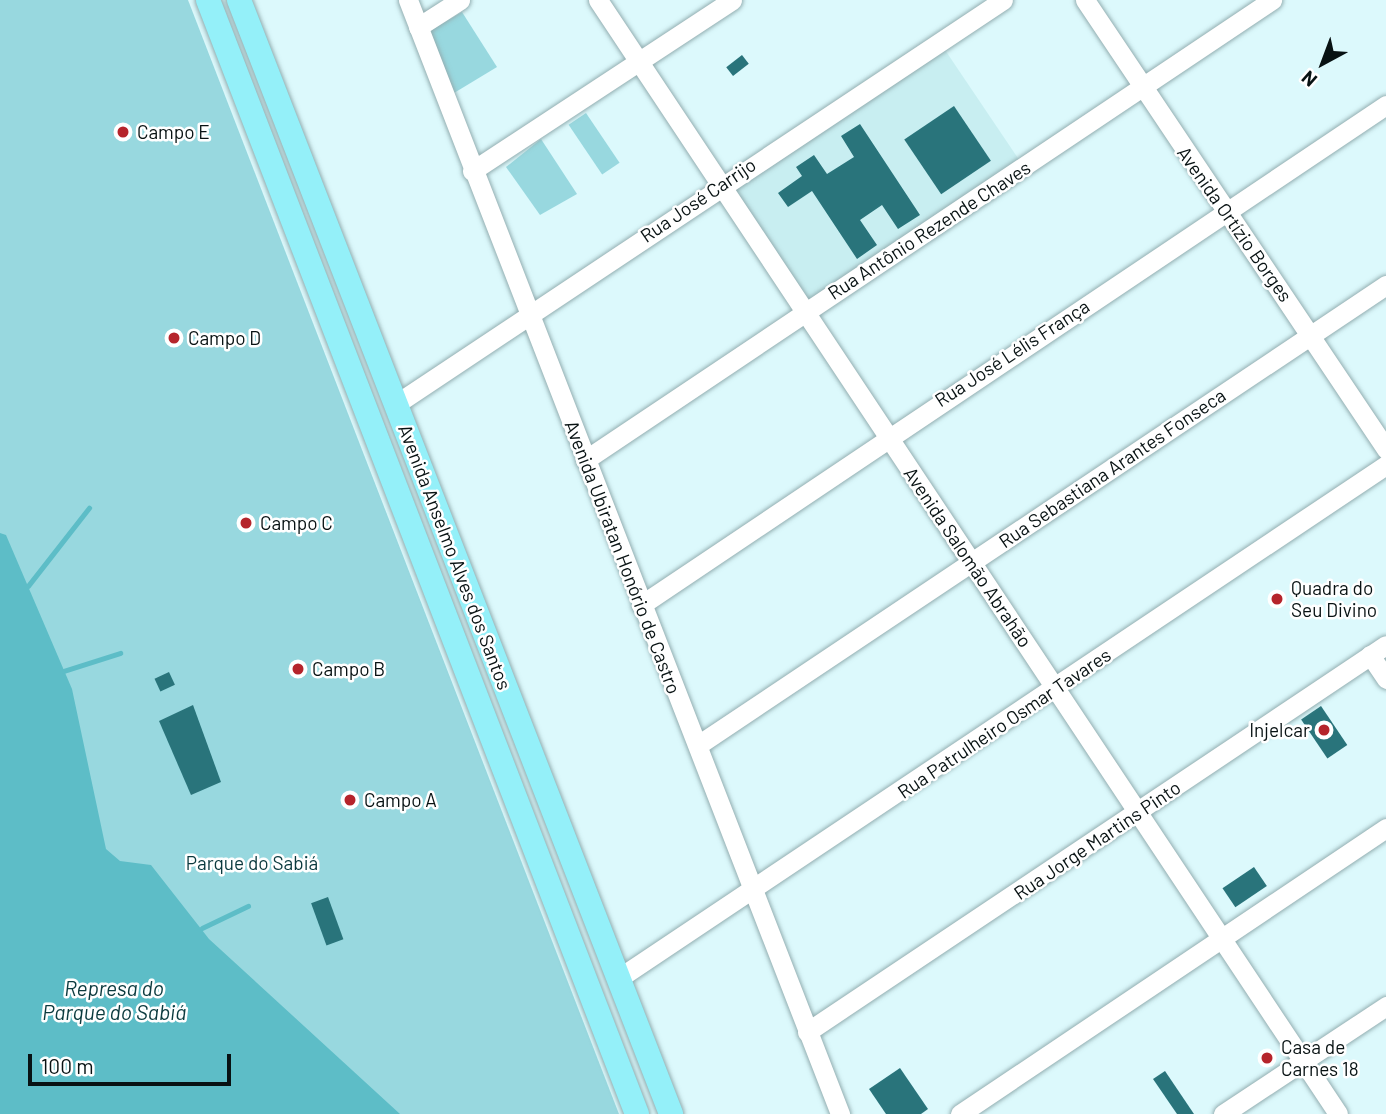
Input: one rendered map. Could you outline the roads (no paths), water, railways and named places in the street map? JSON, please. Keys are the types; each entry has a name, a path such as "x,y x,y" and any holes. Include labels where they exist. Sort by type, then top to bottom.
{"main road":[{"name":"Avenida Anselmo Alves dos Santos","path":"208,0 637,1114"},
{"name":"Avenida Anselmo Alves dos Santos","path":"239,0 671,1114"},
{"path":"277,178 289,182 306,175"},
{"path":"293,224 322,215"}],"street":[{"name":"Avenida Ubiratan Honório de Castro","path":"408,0 528,315 698,745 751,892 840,1114"},
{"path":"418,27 460,0"},
{"name":"Avenida Salomão Abrahão","path":"598,0 1055,688 1141,812 1338,1114"},
{"path":"472,171 732,0"},
{"name":"Rua José Carrijo","path":"396,404 720,184 1003,0"},
{"name":"Avenida Ortízio Borges","path":"1084,0 1386,449"},
{"name":"Rua Antônio Rezende Chaves","path":"585,460 1272,0"},
{"name":"Rua José Lélis França","path":"641,604 887,436 1386,105"},
{"name":"Rua Sebastiana Arantes Fonseca","path":"698,745 1386,285"},
{"name":"Rua Patrulheiro Osmar Tavares","path":"620,978 1386,465"},
{"path":"1378,650 1386,679"},
{"name":"Rua Jorge Martins Pinto","path":"807,1032 1141,812 1378,650"},
{"path":"960,1114 1386,828"},
{"path":"1223,1114 1386,1006"}],"water":[{"name":"Represa do Parque do Sabiá","path":"0,533 6,535 72,689 106,849 120,861 151,865 209,939 400,1114 0,1114"}],"waterway":[{"path":"28,586 89,508"},
{"path":"64,671 120,653"},
{"path":"202,928 248,906"}],"place":[{"name":"Campo E","path":"123,132"},
{"name":"Campo D","path":"174,338"},
{"name":"Campo C","path":"246,523"},
{"name":"Quadra do Seu Divino","path":"1277,599"},
{"name":"Campo B","path":"298,669"},
{"name":"Injelcar","path":"1324,730"},
{"name":"Campo A","path":"350,800"},
{"name":"Casa de Carnes 18","path":"1267,1058"}],"park label":[{"name":"Parque do Sabiá","path":"252,863"}]}
